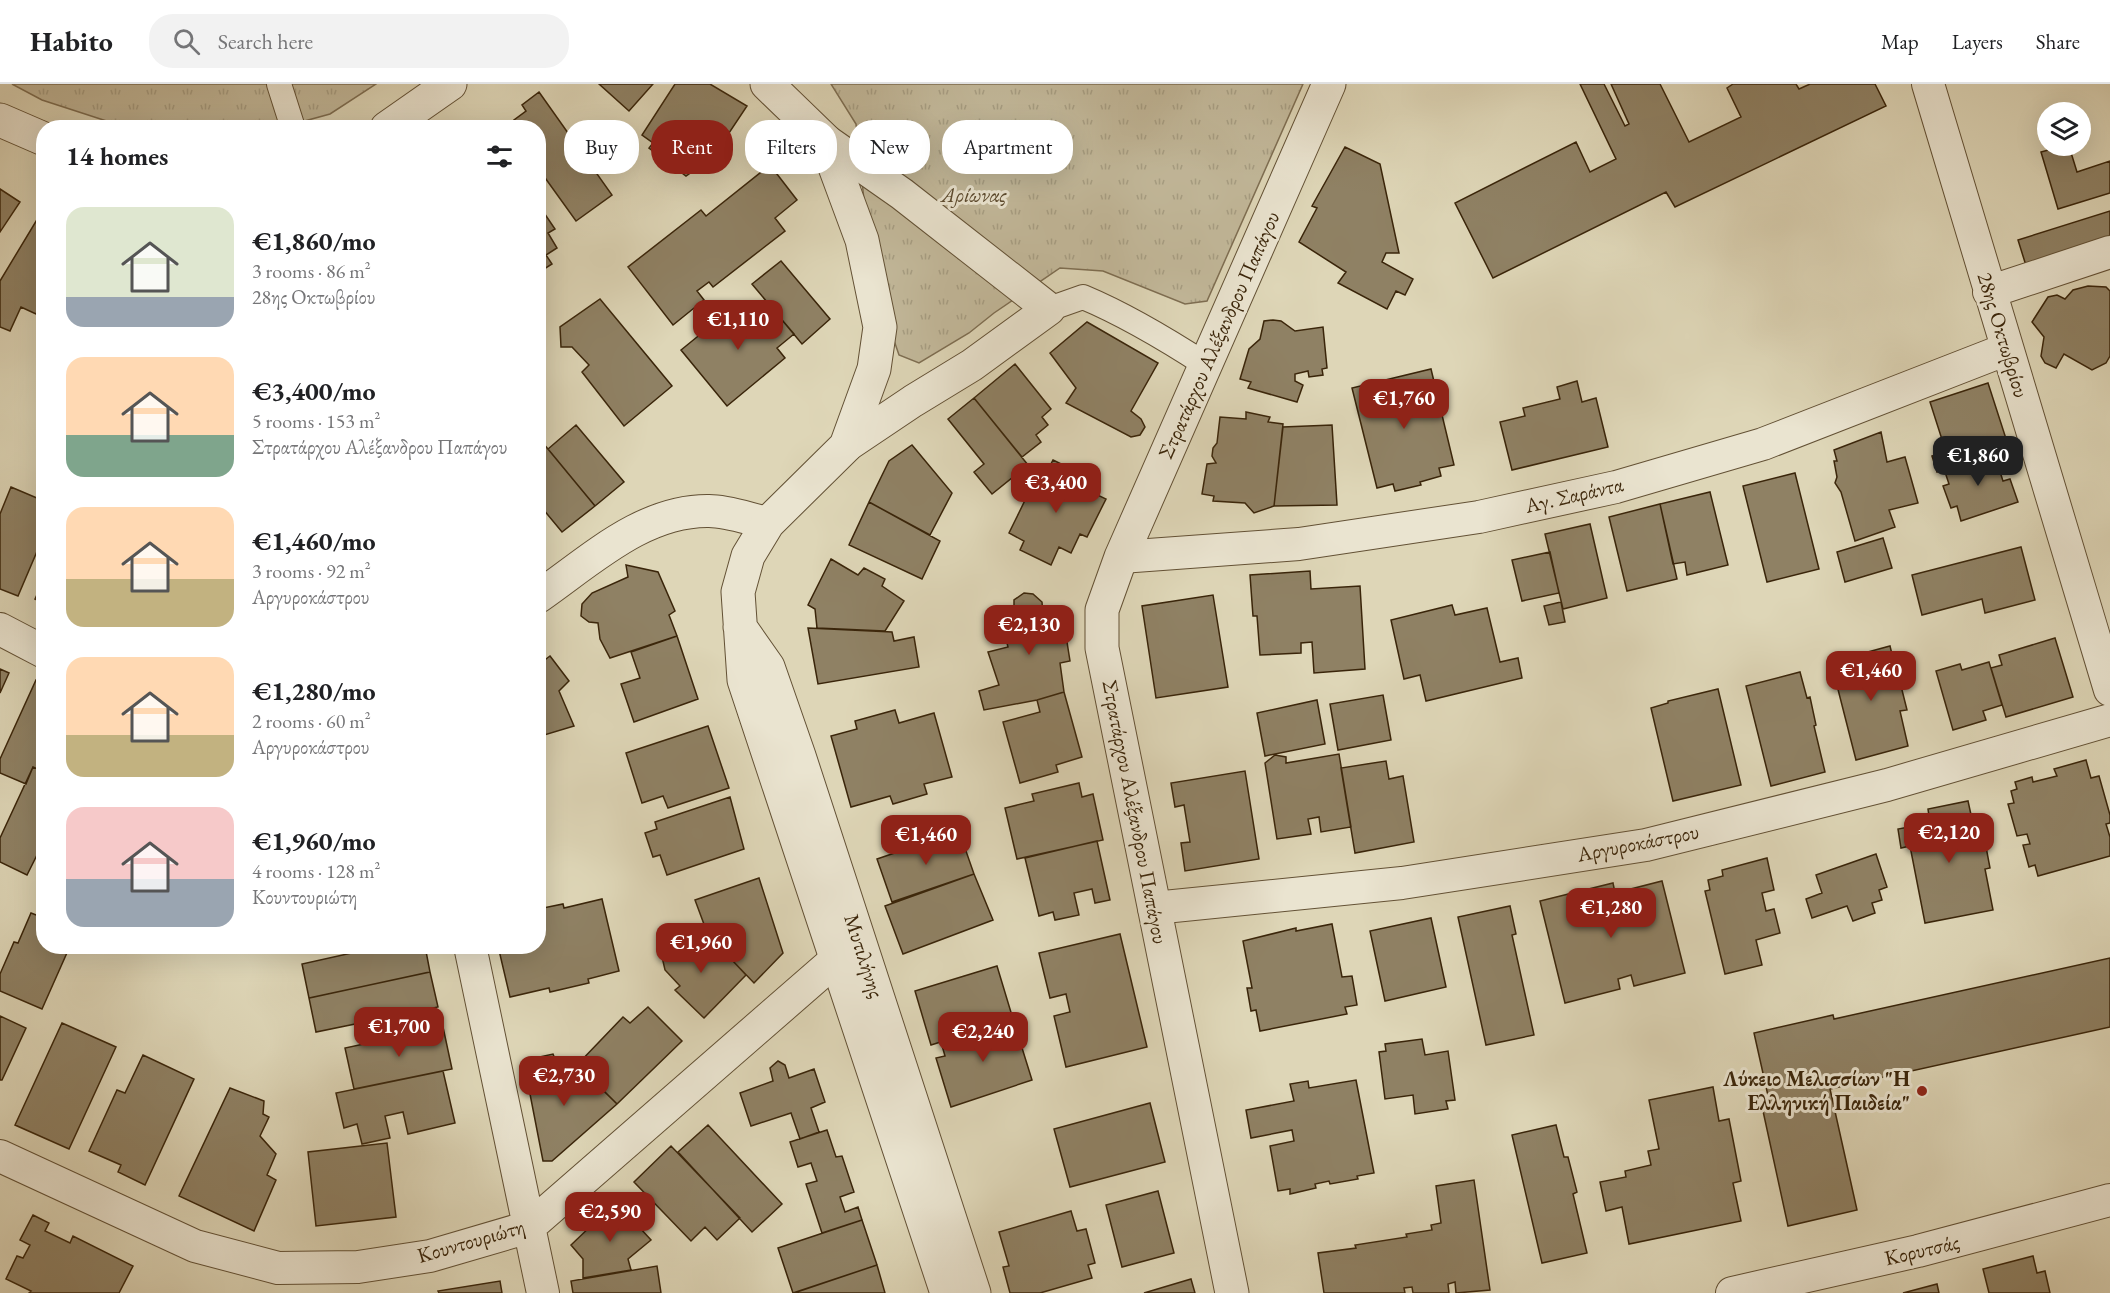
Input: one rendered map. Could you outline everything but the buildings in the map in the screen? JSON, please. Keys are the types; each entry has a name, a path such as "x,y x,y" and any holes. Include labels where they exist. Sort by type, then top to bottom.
{"street":[{"path":"279,84 290,120"},
{"path":"398,120 450,84"},
{"path":"767,84 804,120"},
{"name":"Στρατάρχου Αλέξανδρου Παπάγου","path":"1232,1293 1102,648 1102,610 1121,557 1329,84"},
{"name":"28ης Οκτωβρίου","path":"1928,84 2110,690"},
{"path":"0,120 36,136"},
{"path":"837,148 902,194 1049,309"},
{"path":"837,172 862,240 880,327 874,369 846,446"},
{"path":"1989,292 2110,252"},
{"path":"846,446 972,365 1049,309 1083,297 1112,309 1155,332 1206,365"},
{"name":"Αγ. Σαράντα","path":"1121,557 1299,544 1479,517 1616,487 1763,444 2007,350"},
{"name":"Μυτιλήνης","path":"846,446 768,523 748,556 738,592 744,680 974,1293"},
{"path":"546,591 633,531 675,514 711,511 768,523"},
{"path":"0,629 36,648"},
{"name":"Αργυροκάστρου","path":"1154,908 1402,883 1646,845 1887,785 2110,720"},
{"name":"Μυτιλήνης","path":"847,950 947,1293"},
{"name":"Κουντουριώτη","path":"0,1156 195,1246 278,1268 358,1267 430,1256 529,1227 847,950"},
{"path":"472,954 543,1293"},
{"name":"Κορυτσάς","path":"1732,1293 1918,1251 2110,1200"}],"green space":[{"path":"12,84 376,84 330,114 308,120 103,120 42,100"},
{"name":"Αρίωνας","path":"831,84 1303,84 1207,301 1185,304 1103,271 1060,268 969,333 919,363 899,355 888,323 864,200 861,174 930,174 930,120 854,120"}],"place":[{"name":"Λύκειο Μελισσίων \"Η Ελληνική Παιδεία\"","path":"1922,1091"}]}
